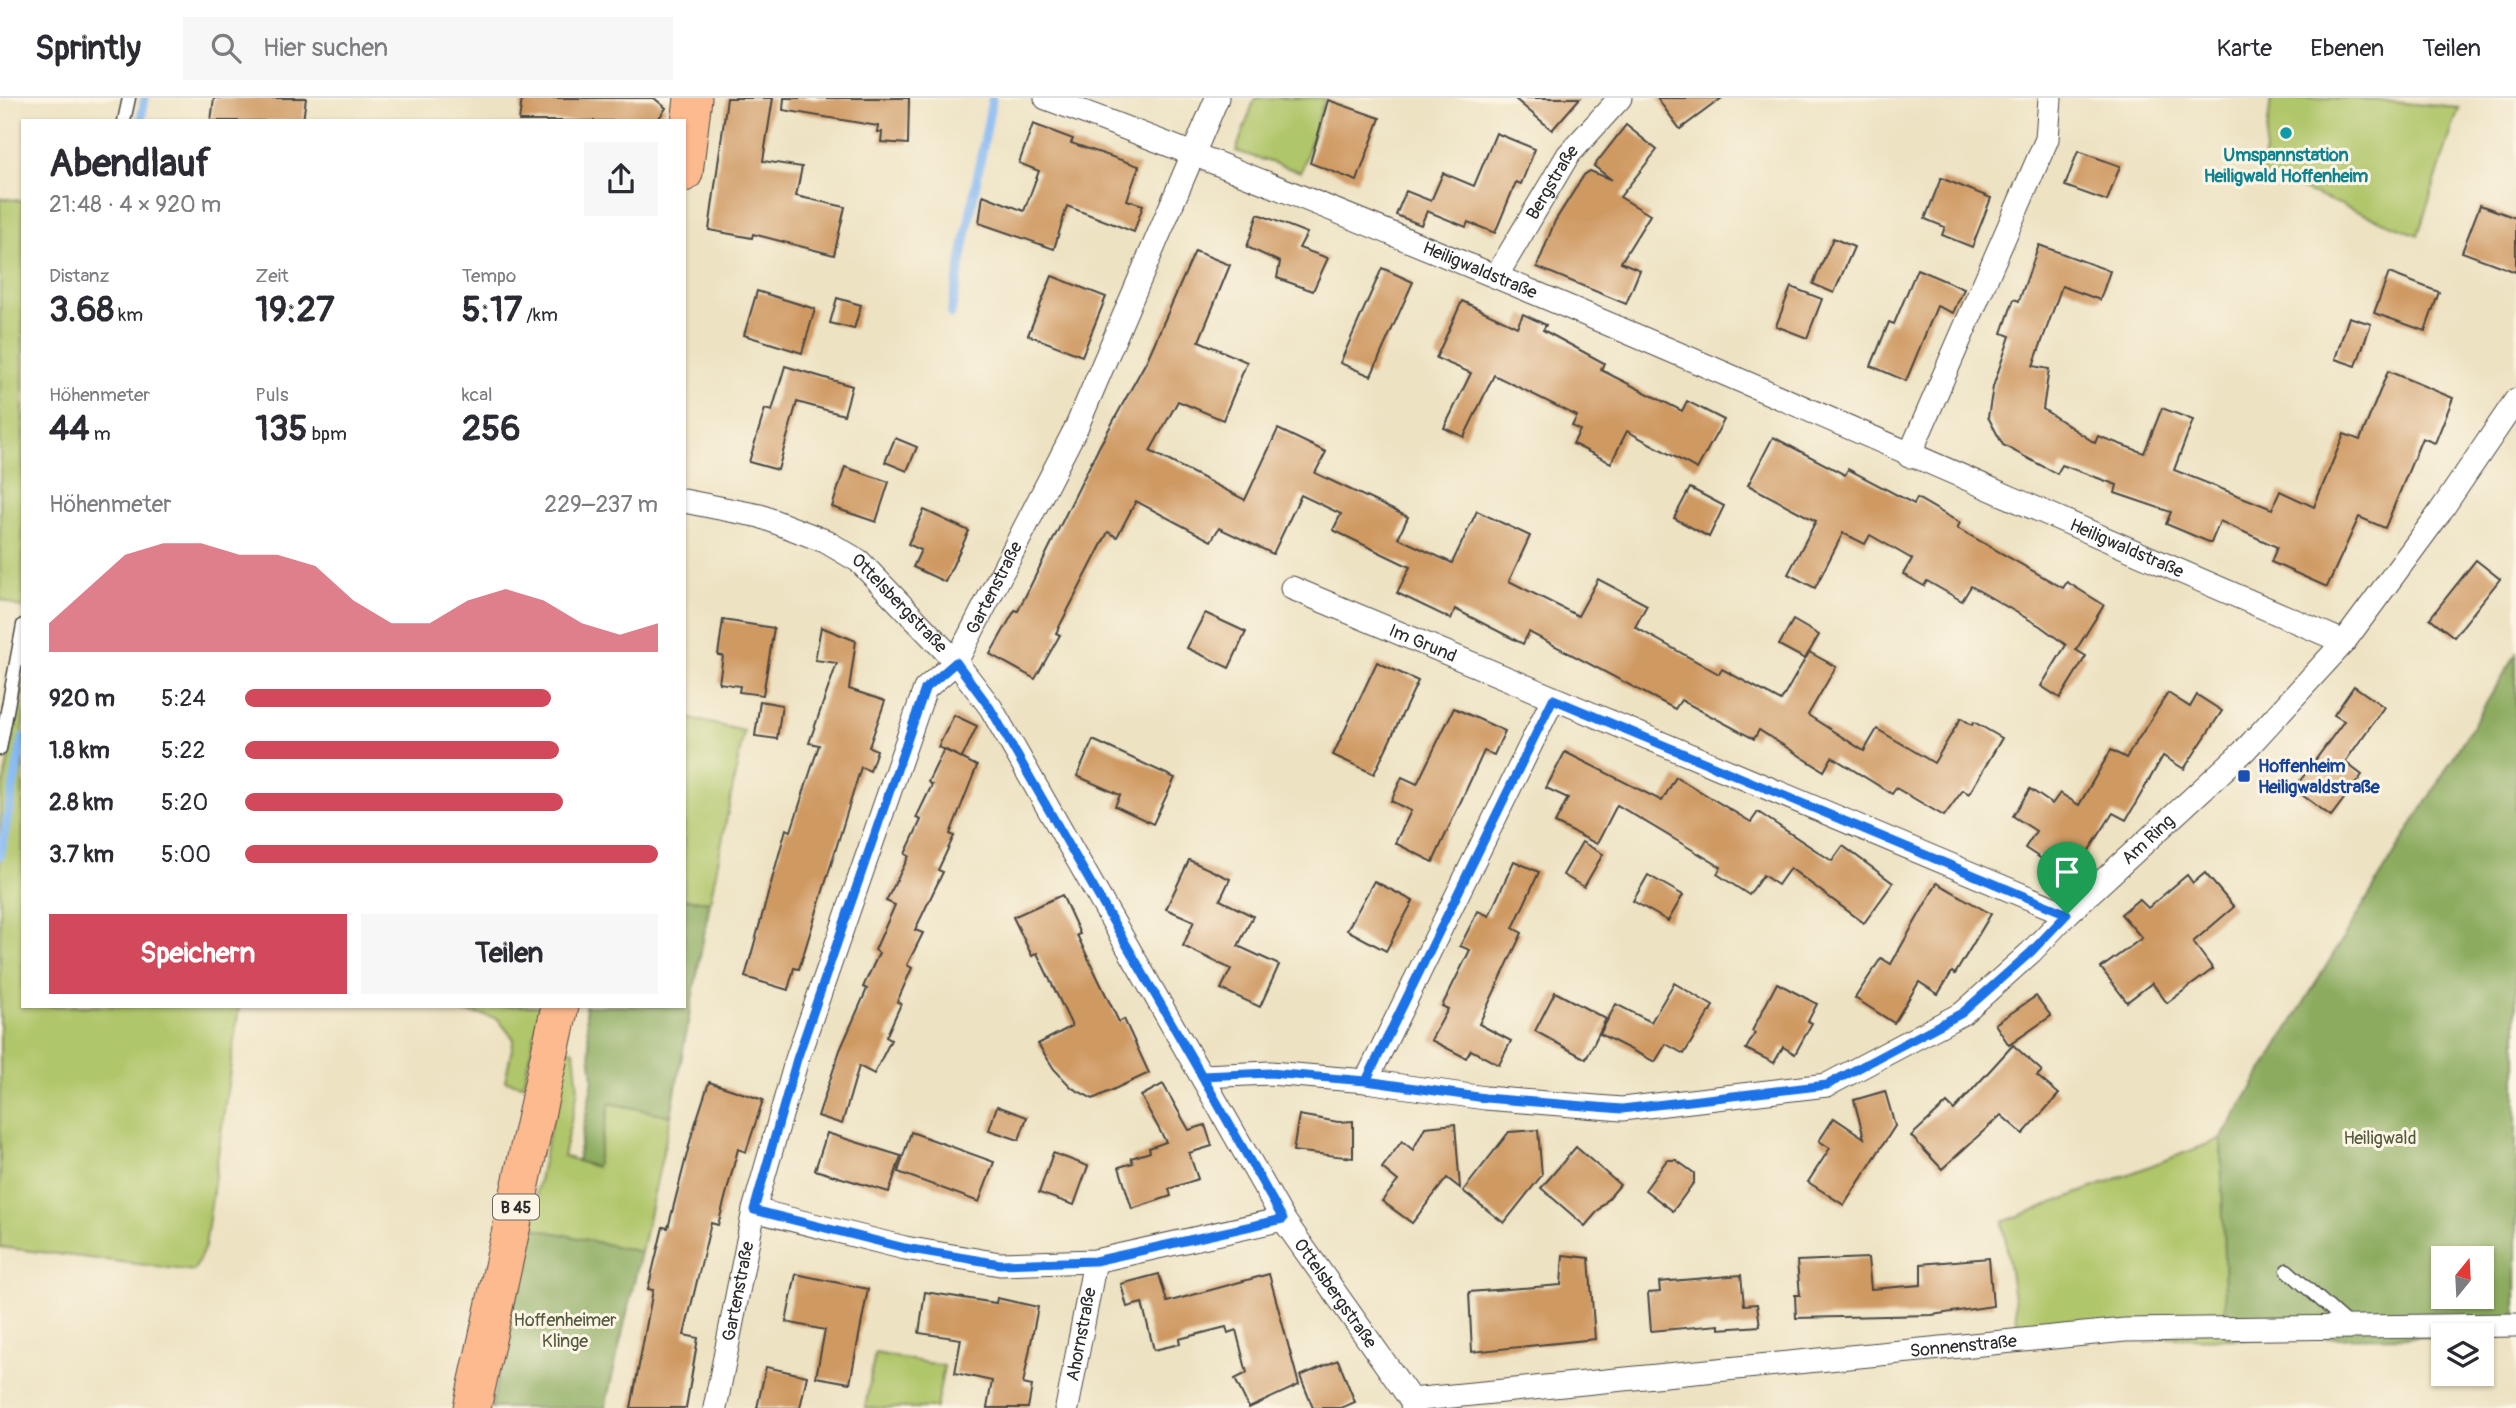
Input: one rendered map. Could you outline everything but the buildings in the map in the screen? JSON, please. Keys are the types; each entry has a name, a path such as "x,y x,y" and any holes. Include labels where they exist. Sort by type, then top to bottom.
{"main road":[{"path":"686,154 692,98"},
{"name":"B 45","path":"472,1408 560,1008"}],"street":[{"name":"Heiligwaldstraße","path":"1046,98 1193,153 1497,275 1683,354 1909,456 2344,642"},
{"name":"Gartenstraße","path":"715,1408 754,1210 797,1059 925,689 956,662 1077,426 1217,98"},
{"name":"Bergstraße","path":"1497,275 1568,155 1620,98"},
{"path":"1909,456 2047,139 2050,98"},
{"name":"Am Ring","path":"1202,1076 1270,1073 1366,1081 1485,1098 1622,1109 1827,1085 1962,1013 2031,952 2067,914 2245,750 2344,642 2438,515 2516,400"},
{"name":"Ottelsbergstraße","path":"686,501 760,516 825,541 848,554 859,561 956,662 990,708 1283,1219 1412,1404"},
{"name":"Im Grund","path":"1292,588 2067,914"},
{"path":"1366,1081 1553,699"},
{"path":"754,1210 905,1248 1000,1264 1095,1261 1283,1219"},
{"name":"Ahornstraße","path":"1067,1408 1095,1261"},
{"name":"Sonnenstraße","path":"1412,1404 2125,1330 2516,1325"}],"lane":[{"path":"124,119 129,98"},
{"path":"0,749 21,636"},
{"path":"2287,1270 2352,1327"}],"green space":[{"path":"1255,98 1325,98 1301,172 1236,151"},
{"path":"2271,98 2347,98 2459,108 2418,235 2262,174"},
{"path":"0,198 21,201 21,608 0,599"},
{"name":"Heiligwald","path":"2516,654 2516,1336 2494,1336 2494,1323 2431,1323 2431,1337 2226,1339 2221,1139"},
{"path":"21,693 21,1008 239,1008 205,1247 194,1271 0,1247 0,802"},
{"path":"686,717 744,731 710,902 686,899"},
{"path":"686,899 710,902 671,1116 610,1103 596,1167 577,1161 593,1079 585,1008 686,1008"},
{"path":"446,1008 541,1008 523,1085 505,1081 514,1039 497,1018"},
{"path":"567,1049 574,1050 578,1090 563,1156 596,1167 610,1103 671,1116 641,1252 529,1227"},
{"path":"2221,1139 2226,1339 2019,1334 2003,1222"},
{"name":"Hoffenheimer Klinge","path":"529,1227 641,1252 605,1408 491,1408"},
{"path":"875,1353 944,1366 936,1408 865,1408"}],"waterway":[{"path":"141,119 145,98"},
{"path":"951,314 992,100"},
{"path":"0,856 21,747"}],"place":[{"name":"Umspannstation Heiligwald Hoffenheim","path":"2286,133"},
{"name":"Hoffenheim Heiligwaldstraße","path":"2244,776"}],"route":[{"path":"2067,914 1553,699 1366,1081 1270,1073 1202,1076 990,708 956,662 925,689 797,1059 754,1210 905,1248 1000,1264 1095,1261 1283,1219 1202,1076 1270,1073 1366,1081 1485,1098 1622,1109 1827,1085 1962,1013 2031,952 2067,914"}]}
